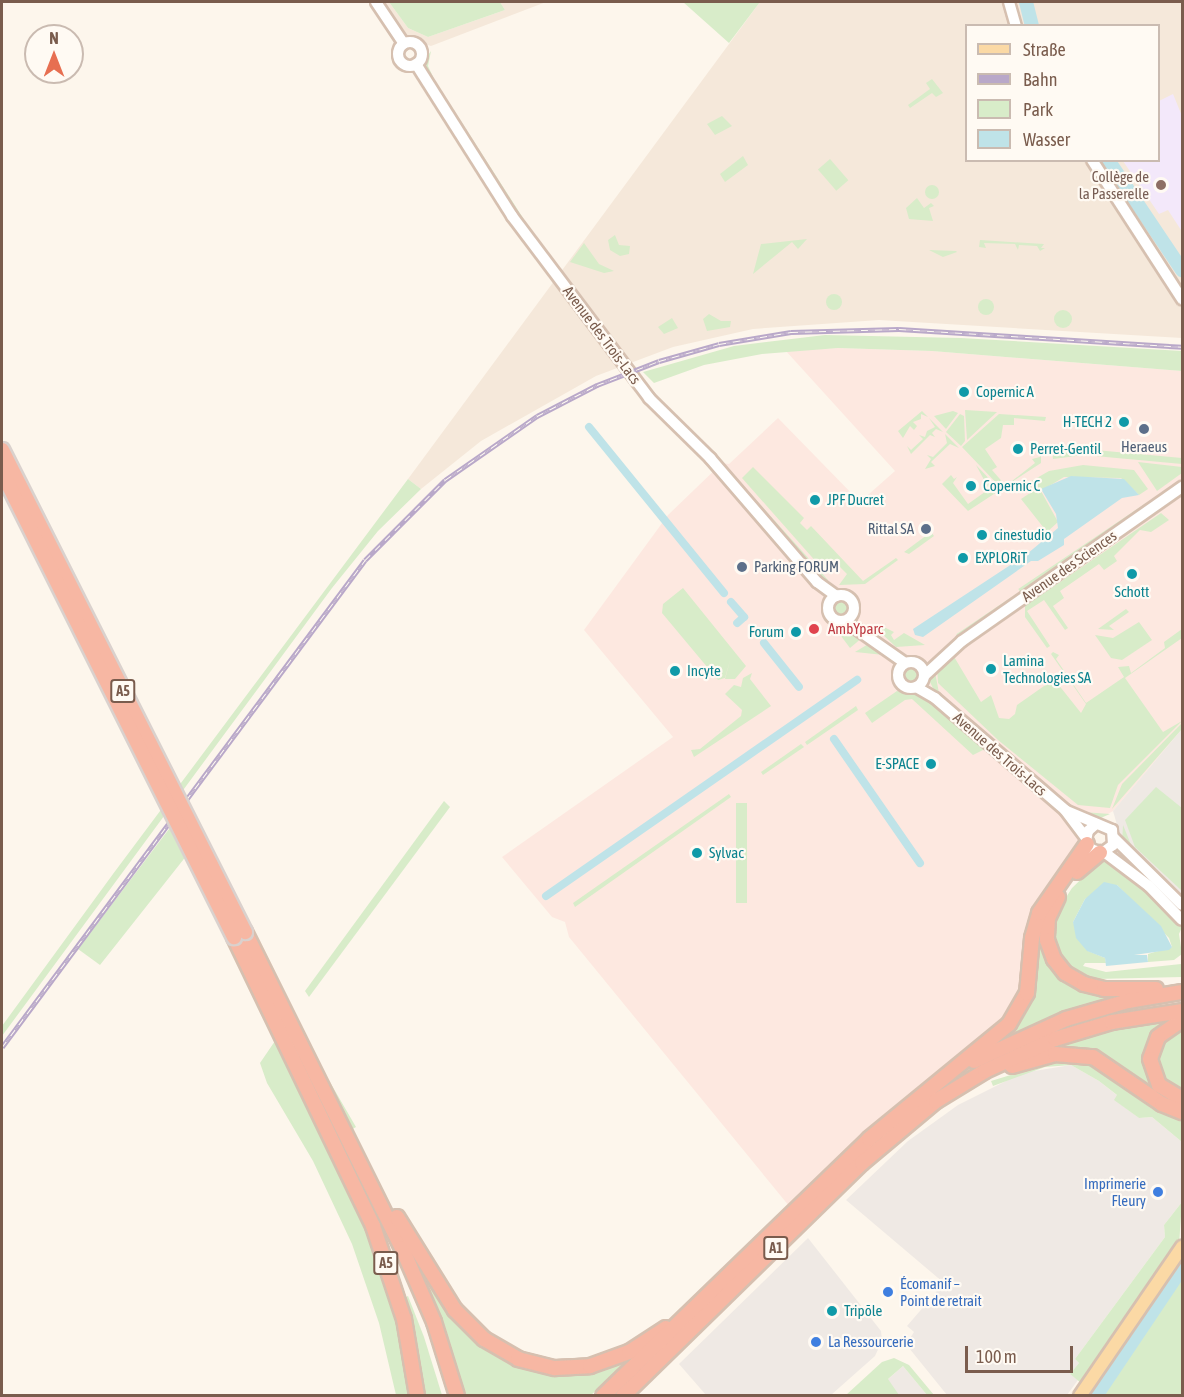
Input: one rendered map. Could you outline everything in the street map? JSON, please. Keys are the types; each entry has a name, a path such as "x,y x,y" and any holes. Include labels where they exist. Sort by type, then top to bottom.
{"highway":[{"name":"A5","path":"2,450 338,1134 392,1282 409,1338 417,1395"},
{"name":"A5","path":"2,472 309,1090 338,1134 354,1149 422,1292 457,1395"},
{"path":"910,1104 1004,1029 1019,1011 1028,987 1033,931 1039,913 1086,841"},
{"path":"1102,852 1079,870 1052,908 1047,933 1054,959 1065,973 1092,987 1179,990"},
{"name":"A1","path":"603,1395 711,1294 854,1152 910,1104 970,1064 1033,1032 1108,1006 1179,990"},
{"path":"1181,1016 1161,1033 1150,1059 1159,1085 1182,1099"},
{"name":"A1","path":"623,1395 862,1163 932,1104 985,1071 1055,1039 1112,1022 1181,1016"},
{"path":"932,1104 1015,1065 1067,1053 1103,1062 1179,1111"},
{"path":"338,1134 408,1280 449,1395"},
{"path":"354,1149 455,1310 484,1339 518,1359 565,1368 606,1362 642,1344 711,1294"}],"main road":[{"path":"1080,1395 1182,1246"}],"street":[{"path":"376,2 404,44"},
{"path":"1010,2 1014,20"},
{"path":"414,42 420,46 422,55 417,64 407,65 399,59 404,44 414,42"},
{"name":"Avenue des Trois-Lacs","path":"417,64 512,216 642,389 710,458 832,600"},
{"path":"1093,162 1134,230 1182,299"},
{"name":"Avenue des Sciences","path":"921,681 956,645 1182,487"},
{"path":"865,631 845,621 832,618 832,600 849,598 865,631 892,657 920,665 921,681 904,686 892,657"},
{"path":"845,621 854,611"},
{"name":"Avenue des Sciences","path":"909,663 956,645"},
{"path":"898,674 909,663"},
{"name":"Avenue des Trois-Lacs","path":"921,681 935,698 1065,810 1086,841 1149,886 1182,920"},
{"name":"Avenue des Trois-Lacs","path":"1065,810 1096,824 1109,827 1114,838 1182,905"},
{"path":"1086,841 1096,824"},
{"path":"1102,852 1114,838"}],"shaded area":[{"path":"376,2 389,2 408,28 428,37 505,10 500,2 546,2 431,46 398,35"},
{"path":"760,2 1182,2 1182,338 879,320 753,329 673,347 596,376 481,441 421,489 408,479"},
{"name":"Collège de la Passerelle","path":"1173,94 1182,116 1181,230 1168,210 1159,214 1124,162 1160,162 1160,100"},
{"path":"838,348 932,351 1182,371 1182,729 1113,811 1083,829 1082,845 1061,880 1022,1005 794,1212 569,937 565,922 552,917 502,857 673,737 584,630 668,515 722,463 729,464 778,418 860,502 895,471 785,350"},
{"path":"1182,729 1182,905 1124,849 1113,811"},
{"path":"1071,1065 1099,1081 1118,1096 1115,1100 1139,1118 1152,1117 1182,1142 1182,1202 1164,1225 1165,1237 1075,1359 1079,1363 1070,1374 1078,1380 1067,1395 947,1395 909,1348 909,1340 914,1332 907,1326 944,1283 846,1200 908,1141 958,1105 1022,1073"},
{"path":"808,1238 881,1331 882,1341 875,1356 831,1395 706,1395 679,1364"},
{"path":"903,1366 927,1395 869,1396"}],"green space":[{"path":"389,2 500,2 505,10 428,37 408,28"},
{"path":"683,2 760,2 729,43"},
{"path":"431,51 428,66 434,79 548,257 510,206 425,69 424,61"},
{"path":"932,79 943,93 936,97 932,93 910,108 908,105 930,89 926,83"},
{"path":"722,116 732,126 715,135 707,124"},
{"path":"743,156 748,165 725,182 720,174"},
{"path":"830,159 848,180 836,191 818,169"},
{"path":"932,185 937,187 939,192 937,197 932,199 927,197 925,192 927,187"},
{"path":"917,198 924,208 931,203 934,206 929,208 933,221 909,219 906,208"},
{"path":"615,235 619,245 630,246 629,254 620,256 610,250 608,240"},
{"path":"807,239 798,249 792,242 753,274 761,244"},
{"path":"980,240 1044,244 1041,248 1045,248 1040,251 1037,246 1019,245 1018,250 1015,244 984,243 986,248 979,247"},
{"path":"584,243 599,264 614,271 604,273 570,262"},
{"path":"929,250 956,251 957,252 943,257"},
{"path":"834,294 840,296 842,302 840,308 834,310 828,308 826,302 828,296"},
{"path":"986,299 994,307 986,315 978,307"},
{"path":"1063,310 1069,313 1072,319 1069,325 1063,328 1057,325 1054,319 1057,313"},
{"path":"709,314 721,321 731,321 730,327 707,331 703,319"},
{"path":"672,318 678,328 664,334 658,327"},
{"path":"825,335 961,338 1182,351 1182,371 932,351 838,348 762,354 704,365 654,383 643,372 734,346"},
{"path":"965,410 997,412 967,440"},
{"path":"922,411 928,417 921,414 921,419 913,422 917,426 914,430 910,426 903,438 898,431"},
{"path":"953,411 958,413 946,429 934,416"},
{"path":"960,414 964,416 965,441 961,446 946,432"},
{"path":"999,414 1046,417 1045,421 1014,418 1014,425 1003,425 1001,438 985,449 997,467 992,470 1006,486 1002,489 962,447"},
{"path":"929,418 943,432 936,429 932,433 935,437 930,435 911,454 907,446 911,450 923,439 919,435 925,437 927,431 935,427"},
{"path":"945,434 959,448 950,444 931,462 935,466 925,469 931,459 927,455 933,457 947,443"},
{"path":"1041,445 1041,463 1007,485 1035,463 1032,459 1040,457"},
{"path":"1052,446 1182,458 1182,464 1084,455 1053,459"},
{"path":"1138,462 1182,467 1182,473 1157,491"},
{"path":"976,465 1000,490 968,511 942,484 951,475 954,479 957,477 953,483 968,504 989,489"},
{"path":"1083,465 1134,470 1148,489 1139,495 1121,478 1064,477 1041,491 1058,522 1047,532 1021,499 1033,491 1028,483 1049,471"},
{"path":"753,467 804,518 800,523 807,530 811,526 863,581 896,558 898,560 865,584 839,585 847,574 838,565 826,573 742,478"},
{"path":"408,479 421,489 378,531 332,588 2,1036 2,1026"},
{"path":"740,482 828,580 826,584"},
{"path":"1146,503 1148,506 1021,592 1018,589"},
{"path":"1161,513 1169,520 1151,532 1140,530 1114,556 1117,561 1104,570 1099,564 1060,591 1064,598 1053,606 1068,628 1065,630 1044,600 1027,611 1050,646 1047,648 1025,617 1025,606"},
{"path":"931,532 934,536 909,554 904,552"},
{"path":"683,588 746,666 735,679 725,679 731,657 725,678 718,680 662,613 663,604"},
{"path":"1016,594 1018,597 959,638 956,634"},
{"path":"841,600 847,602 849,608 847,614 841,616 835,614 833,608 835,602"},
{"path":"1126,609 1129,612 1109,626 1114,630 1098,629"},
{"path":"1139,622 1152,640 1122,660 1111,658 1095,635 1113,638"},
{"path":"886,623 884,627 894,632 891,635 894,640 904,633 925,645 896,647 880,632"},
{"path":"832,624 847,625 863,637 850,648"},
{"path":"1182,629 1182,638 1125,678 1163,732 1182,721 1118,785 1110,808 1078,805 998,740 938,683 937,667 953,655 981,702 991,695 999,718 1009,719 1015,714 1017,705 1054,679 1081,713 1086,704 1051,654 1053,652 1059,655 1056,659 1086,703 1124,677 1118,667 1129,666 1131,673 1165,648 1164,642"},
{"path":"872,644 884,655 855,652"},
{"path":"911,668 917,670 919,676 917,682 911,684 905,682 903,676 905,670"},
{"path":"935,672 939,693 1067,802 1083,812 1110,814 1098,819 1083,816 1038,781 934,690 929,680"},
{"path":"752,673 750,679 771,706 694,757 691,750 700,749 741,716 742,710 725,694 734,685 741,687 743,678"},
{"path":"897,691 927,697 987,748 973,755 912,699 905,700 872,723 865,713"},
{"path":"856,706 858,710 807,745 805,742"},
{"path":"1182,723 1182,729 1112,809 1122,784"},
{"path":"801,744 804,747 763,775 761,772"},
{"path":"1156,787 1182,808 1182,891 1135,847 1125,820"},
{"path":"729,794 731,797 575,907 573,903"},
{"path":"444,801 450,807 309,997 305,991"},
{"path":"736,803 747,803 747,903 736,903"},
{"path":"188,804 291,1015 356,1127 328,1143 372,1246 391,1302 404,1355 409,1395 396,1395 379,1323 352,1244 313,1161 267,1083 260,1063 275,1041 187,855 100,965 78,949"},
{"path":"1123,825 1134,852 1178,892 1182,899 1122,844"},
{"path":"1102,859 1140,883 1179,922 1182,927 1179,934 1182,954 1174,960 1148,962 1148,954 1172,947 1169,938 1117,885 1085,899 1073,922 1088,951 1105,958 1106,963 1085,963 1083,966 1106,972 1181,964 1182,977 1096,979 1073,970 1060,956 1053,934 1058,910 1072,888"},
{"path":"1054,898 1050,959 1118,995 1001,1039 1011,1026 1034,946"},
{"path":"1168,1022 1147,1056 1176,1102 1161,1098 1100,1056 1055,1048 1113,1030"},
{"path":"1182,1028 1182,1093 1168,1086 1159,1073 1157,1056 1164,1039"},
{"path":"1056,1061 1087,1063 1100,1069 1152,1109 1182,1121 1182,1142 1152,1117 1139,1118 1114,1100 1117,1095 1099,1081 1071,1065 1045,1067 993,1086 991,1081"},
{"path":"1182,1202 1179,1245 1073,1395 1081,1383 1070,1374 1079,1363 1075,1359 1165,1237 1164,1225"},
{"path":"1182,1253 1182,1395 1085,1396"},
{"path":"415,1257 451,1310 538,1368 640,1352 591,1395 465,1395"},
{"path":"408,1296 424,1337 442,1395 421,1395 402,1299"},
{"path":"894,1358 909,1365 934,1395 927,1395 903,1366 888,1379 899,1395 846,1395 882,1362"}],"water":[{"path":"1071,476 1124,479 1139,495 1122,498 1064,539 1064,545 1038,561 1031,561 923,637 915,635 913,629 1027,554 1058,528 1056,514 1041,489"},
{"path":"1104,882 1117,885 1161,926 1172,947 1169,950 1134,955 1147,955 1148,962 1106,966 1105,958 1087,951 1076,938 1073,922 1085,899"}],"waterway":[{"path":"1026,2 1032,24"},
{"path":"1109,162 1182,270"},
{"path":"589,427 724,593"},
{"path":"731,602 744,617 737,623"},
{"path":"764,643 799,687"},
{"path":"546,896 857,680"},
{"path":"834,739 920,863"},
{"path":"1096,1396 1182,1268"}],"railway":[{"path":"2,1047 365,560 445,480 537,416 597,385 659,361 719,344 791,332 899,329 1182,347"}],"place":[{"name":"Collège de la Passerelle","path":"1161,185"},
{"name":"Copernic A","path":"964,392"},
{"name":"H-TECH 2","path":"1124,422"},
{"name":"Heraeus","path":"1144,429"},
{"name":"Perret-Gentil","path":"1018,449"},
{"name":"Copernic C","path":"971,486"},
{"name":"JPF Ducret","path":"815,500"},
{"name":"Rittal SA","path":"926,529"},
{"name":"cinestudio","path":"982,535"},
{"name":"EXPLORiT","path":"963,558"},
{"name":"Parking FORUM","path":"742,567"},
{"name":"Schott","path":"1132,574"},
{"name":"AmbYparc","path":"814,629"},
{"name":"Forum","path":"796,632"},
{"name":"Lamina Technologies SA","path":"991,669"},
{"name":"Incyte","path":"675,671"},
{"name":"E-SPACE","path":"931,764"},
{"name":"Sylvac","path":"697,853"},
{"name":"Imprimerie Fleury","path":"1158,1192"},
{"name":"Écomanif – Point de retrait","path":"888,1292"},
{"name":"Tripōle","path":"832,1311"},
{"name":"La Ressourcerie","path":"816,1342"}]}
